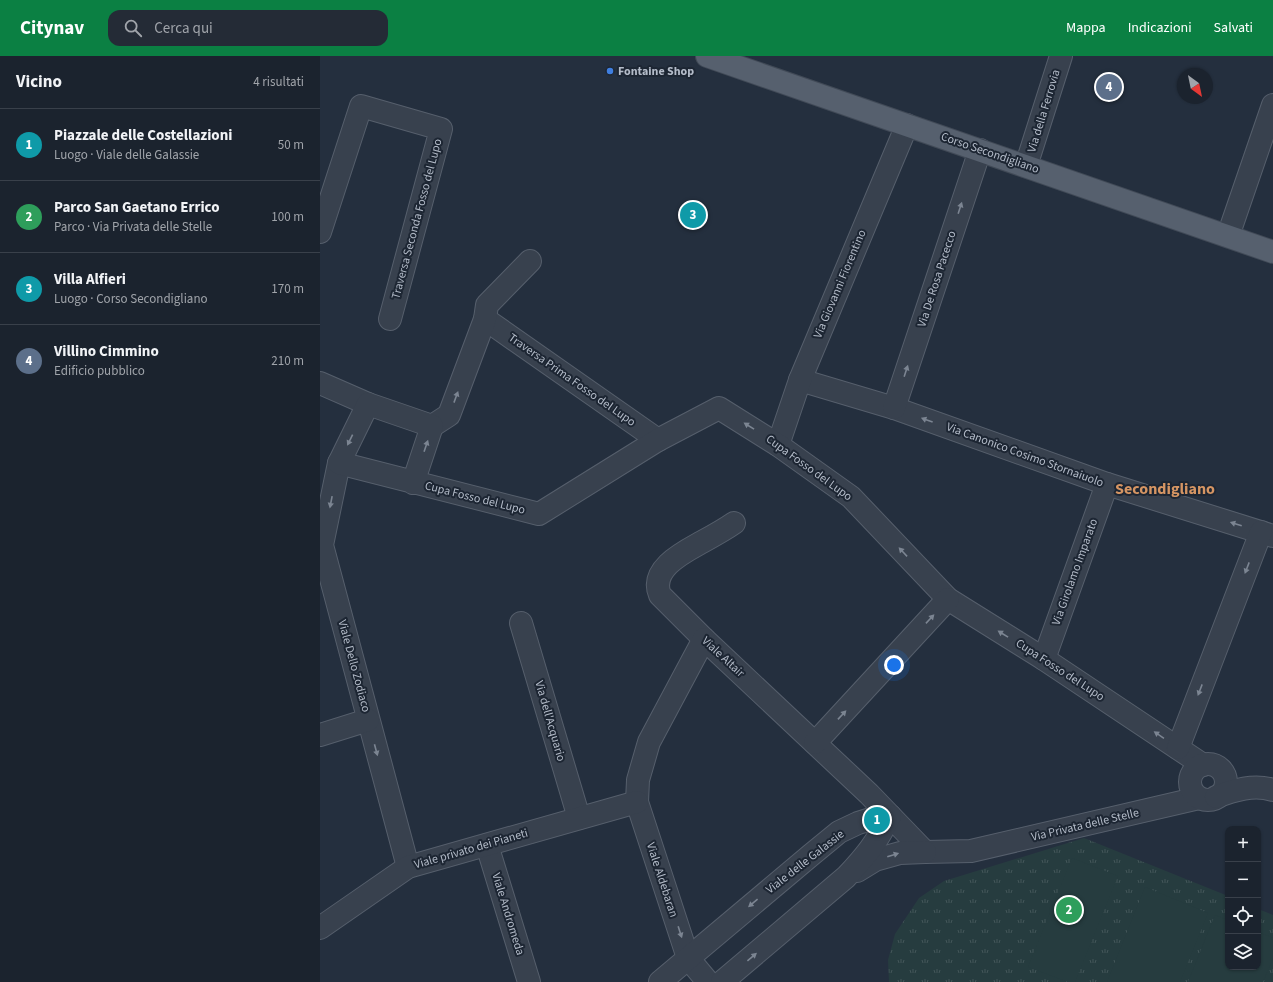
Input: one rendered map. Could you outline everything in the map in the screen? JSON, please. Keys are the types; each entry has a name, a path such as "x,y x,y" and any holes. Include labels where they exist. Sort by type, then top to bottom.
{"main road":[{"name":"Corso Secondigliano","path":"707,56 1273,252"}],"street":[{"name":"Via della Ferrovia","path":"1026,166 1061,56"},
{"path":"1228,236 1273,105"},
{"name":"Traversa Seconda Fosso del Lupo","path":"320,232 361,106 441,129 390,319"},
{"name":"Via Giovanni Fiorentino","path":"778,445 800,380 907,125"},
{"name":"Via De Rosa Pacecco","path":"894,408 980,150"},
{"path":"413,483 432,426 449,415 485,319 487,305 530,261"},
{"name":"Traversa Prima Fosso del Lupo","path":"485,319 658,440"},
{"name":"Via Canonico Cosimo Stornaiuolo","path":"800,380 894,408 1107,484 1267,534"},
{"path":"320,383 368,404 432,426"},
{"name":"Viale Dello Zodiaco","path":"368,404 339,463 322,545 408,867"},
{"name":"Cupa Fosso del Lupo","path":"339,463 539,514 658,440 720,408 778,445 851,497 948,599 1044,659 1203,765"},
{"name":"Via Girolamo Imparato","path":"1044,659 1107,484"},
{"name":"Viale Altair","path":"734,523 677,557 667,566 659,578 658,591 660,595 704,639 869,794 925,852"},
{"path":"1178,748 1267,534"},
{"path":"815,743 948,599"},
{"name":"Via dell'Acquario","path":"521,623 579,818"},
{"path":"637,802 638,780 649,742 704,639"},
{"path":"320,735 368,720"},
{"path":"1203,765 1215,766 1223,773 1225,778 1224,789 1221,794 1208,797 1194,794 1191,789 1190,776 1193,771 1203,765"},
{"path":"1208,797 1247,788 1273,790"},
{"name":"Via Privata delle Stelle","path":"925,852 971,852 1208,797"},
{"name":"Viale privato dei Pianeti","path":"320,928 408,867 637,802"},
{"name":"Viale Aldebaran","path":"637,802 688,958"},
{"path":"722,982 846,877 876,843 890,816"},
{"name":"Viale delle Galassie","path":"660,982 839,832 858,823 874,818 890,816"},
{"name":"Viale Andromeda","path":"488,845 529,982"},
{"path":"846,877 875,860 900,852 925,852"},
{"path":"688,958 708,982"}],"green space":[{"path":"1084,838 1225,895 1225,970 1261,970 1261,910 1273,915 1273,982 889,982 888,960 895,934 919,898 944,881"},
{"path":"1072,858 1118,876 1075,982 1068,982 1028,967"},
{"path":"1145,887 1208,913 1180,982 1107,982"},
{"path":"1215,915 1225,919 1225,970 1261,970 1261,933 1273,938 1273,958 1263,982 1188,982"}],"place":[{"name":"Fontaine Shop","path":"610,71"},
{"name":"Villino Cimmino","path":"1109,87"},
{"name":"Villa Alfieri","path":"693,215"},
{"name":"Piazzale delle Costellazioni","path":"877,820"},
{"name":"Parco San Gaetano Errico","path":"1069,910"}],"district":[{"name":"Secondigliano","path":"1165,489"}]}
